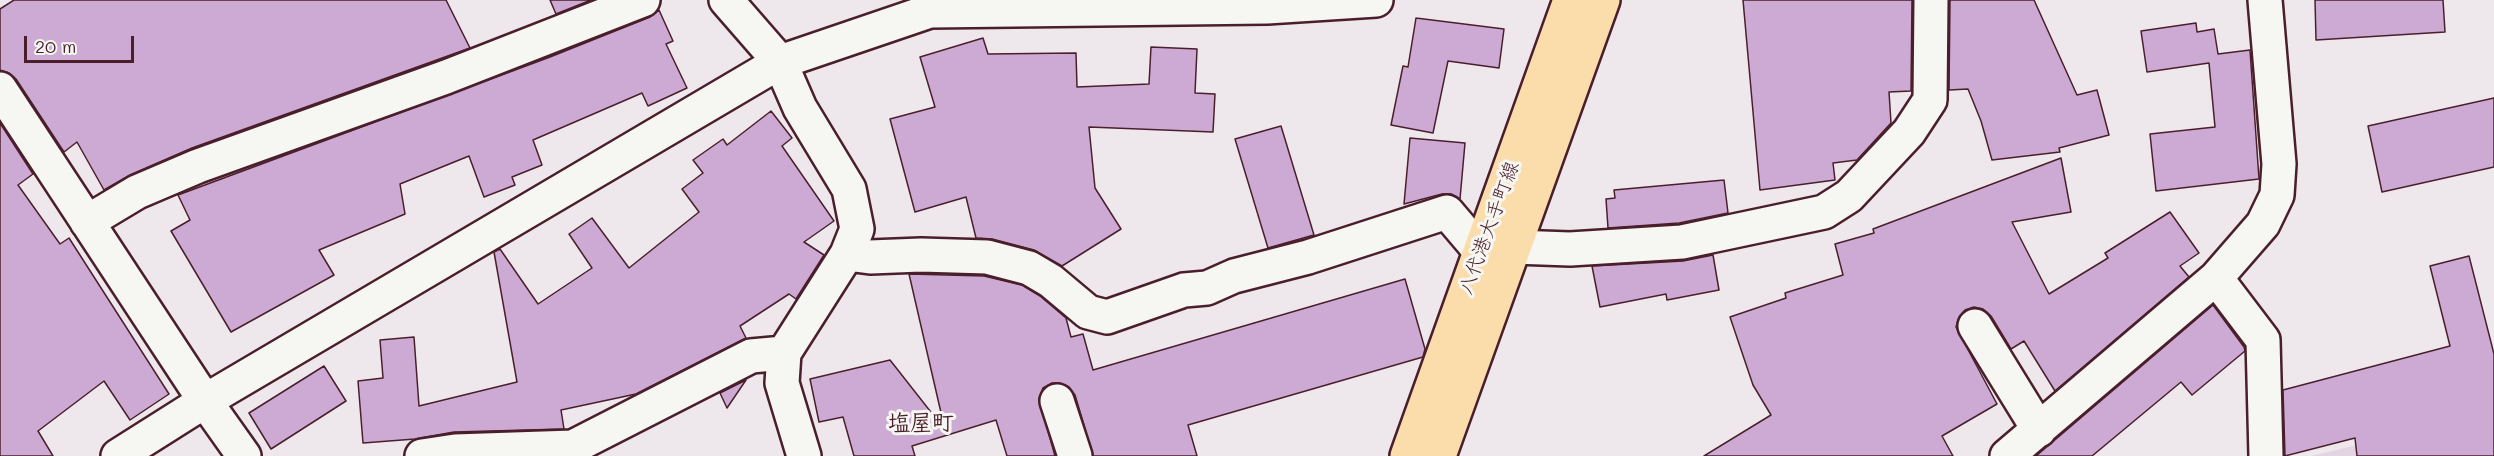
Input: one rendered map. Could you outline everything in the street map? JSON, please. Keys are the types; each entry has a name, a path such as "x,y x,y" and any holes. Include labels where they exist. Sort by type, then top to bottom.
{"main road":[{"name":"八代港大手町線","path":"1407,456 1570,0"},
{"name":"八代港大手町線","path":"1439,456 1603,0"}],"street":[{"path":"726,0 780,63 800,108 849,189 857,229 847,254 784,353 782,383 804,456"},
{"path":"118,456 205,401 780,63 930,11 1376,0"},
{"path":"1514,247 1570,249 1682,242 1824,212 1849,196 1902,140 1930,100 1931,0"},
{"path":"2007,456 2216,278 2263,224 2277,195 2279,164 2265,0"},
{"path":"87,222 137,192 198,166 446,77 626,3"},
{"path":"0,88 205,401 244,456"},
{"path":"847,254 870,257 921,255 987,257 1029,268 1051,281 1088,312 1107,317 1184,290 1207,288 1234,276 1308,257 1447,212 1481,252"},
{"path":"2216,278 2263,339 2266,456"},
{"path":"1975,326 2039,430"},
{"path":"422,456 455,451 578,452 751,356 784,353"},
{"path":"1057,401 1075,456"}],"shaded area":[{"path":"2378,440 2385,456 2311,456"}],"building":[{"path":"14,0 446,0 470,48 192,148 130,175 104,190 77,142 64,152 16,79 0,70 0,9"},
{"path":"550,0 591,0 556,14"},
{"path":"1743,0 1912,0 1911,91 1889,92 1891,123 1857,160 1833,163 1835,180 1760,190"},
{"path":"1950,0 2034,0 2077,95 2097,90 2109,135 2059,148 2060,152 1992,160 1981,121 1968,89 1949,90"},
{"path":"2315,0 2443,0 2445,32 2316,40"},
{"path":"659,10 673,41 666,44 687,88 648,106 642,93 533,140 542,165 512,177 515,185 484,197 469,156 400,184 405,214 319,250 334,275 231,332 171,231 190,220 178,195 550,57 650,17"},
{"path":"1416,18 1504,29 1499,68 1448,61 1433,133 1391,125 1403,66 1408,67"},
{"path":"2196,23 2197,32 2214,29 2218,54 2250,50 2259,179 2156,191 2150,134 2215,127 2209,63 2147,72 2141,31"},
{"path":"983,38 988,54 1076,53 1077,87 1149,84 1151,47 1197,49 1195,93 1215,94 1213,132 1089,127 1095,188 1121,229 1062,266 1034,250 992,239 976,238 966,197 915,212 890,119 935,107 920,57"},
{"path":"2494,98 2494,167 2382,192 2368,126"},
{"path":"771,111 792,138 782,146 834,221 804,242 824,255 796,299 789,294 740,326 746,338 636,394 561,410 564,429 454,432 415,439 363,443 358,381 383,378 380,340 414,337 419,406 517,382 494,252 500,249 538,304 592,268 569,234 592,218 629,268 699,212 682,189 703,173 693,160 723,139 727,145"},
{"path":"0,123 33,174 18,185 60,244 69,238 169,394 130,420 104,381 38,431 53,456 0,456"},
{"path":"1281,126 1314,235 1268,248 1235,139"},
{"path":"1410,138 1465,143 1460,199 1451,194 1442,194 1404,204"},
{"path":"2061,158 2071,212 2012,222 2049,294 2108,258 2105,253 2170,212 2199,253 2180,266 2189,277 2055,391 2024,341 2011,349 1991,316 1983,309 1974,307 1965,310 1959,317 1956,327 1997,404 1942,436 1953,456 1704,456 1771,415 1753,385 1730,317 1786,298 1785,293 1843,275 1835,244 1874,233 1873,229"},
{"path":"1724,180 1728,213 1679,223 1608,228 1606,199 1615,198 1614,190"},
{"path":"1713,255 1719,290 1667,300 1666,294 1600,307 1592,266 1683,261"},
{"path":"2469,256 2494,354 2494,456 2357,456 2355,438 2285,456 2283,390 2450,346 2430,266"},
{"path":"909,274 984,276 1022,285 1040,296 1066,318 1071,337 1083,334 1093,370 1405,279 1425,349 1423,357 1188,425 1197,456 1093,456 1075,395 1069,387 1060,383 1052,383 1043,388 1039,398 1055,456 1007,456 996,420 912,446 915,456 854,456 843,417 819,422 810,379 890,360 945,430"},
{"path":"2213,305 2245,351 2192,395 2181,382 2092,456 2036,456"},
{"path":"324,366 346,401 271,449 249,413"},
{"path":"746,380 727,408 720,393"}],"district":[{"name":"塩屋町","path":"921,423"}]}
